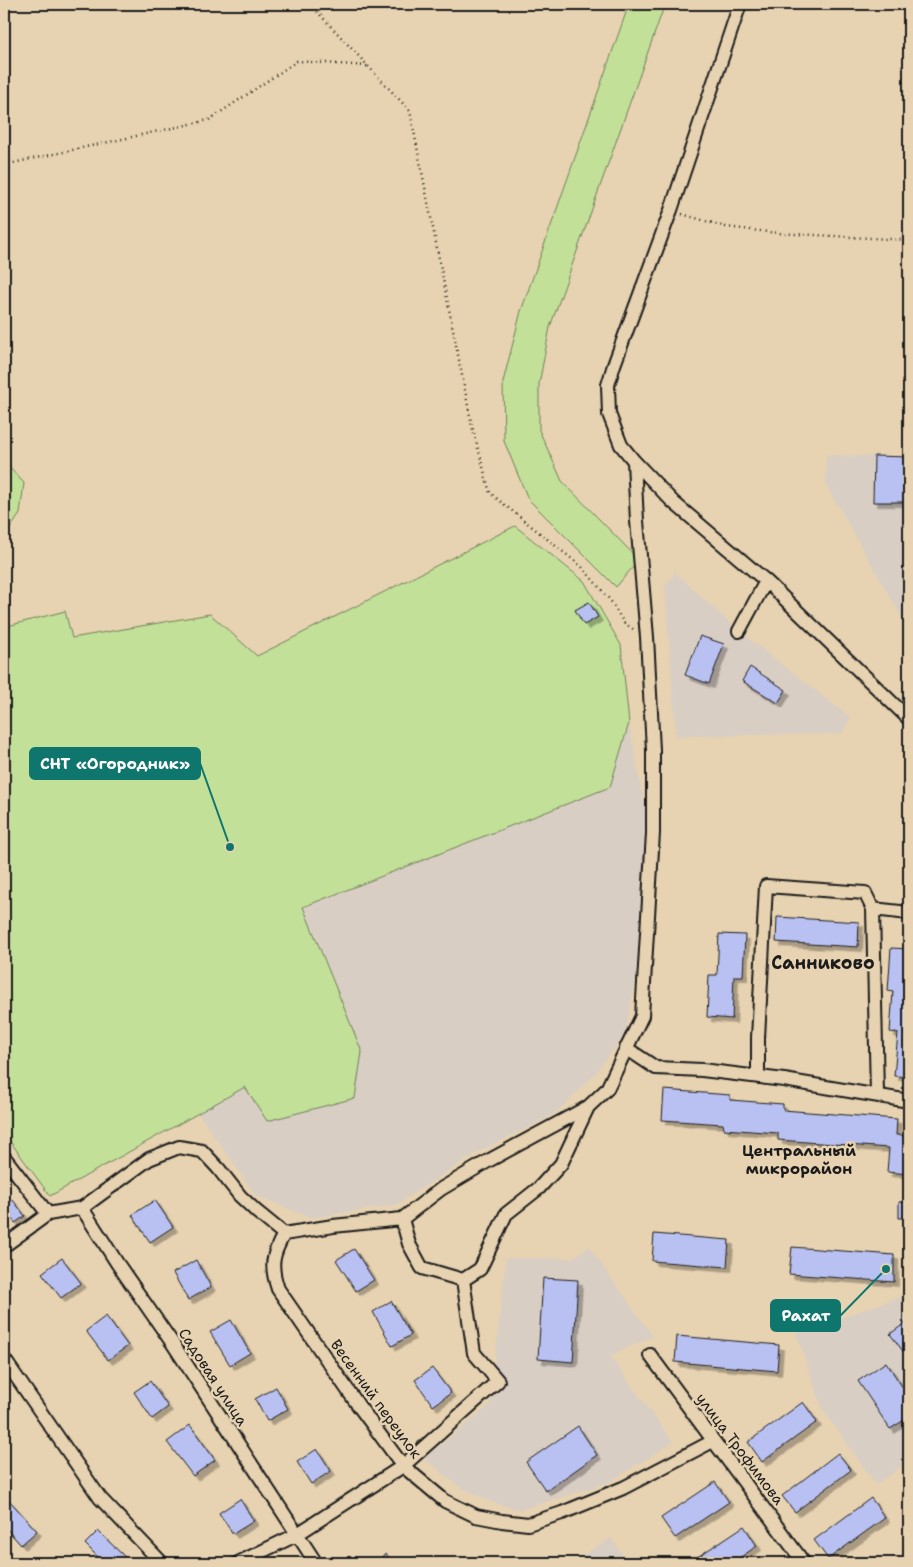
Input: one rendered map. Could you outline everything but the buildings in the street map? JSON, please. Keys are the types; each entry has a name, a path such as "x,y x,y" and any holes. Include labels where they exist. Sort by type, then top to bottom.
{"street":[{"path":"740,4 671,210 622,341 608,385 609,414 621,445 634,462 673,502 766,581 909,719"},
{"path":"4,1246 48,1214 82,1208 149,1159 180,1147 202,1151 240,1196 284,1234 333,1226 402,1219 441,1190 588,1106 608,1089 642,1016 653,833 653,750 647,637 636,521 634,462"},
{"path":"739,630 766,581"},
{"path":"758,1078 758,1038 766,886 865,893 874,909 877,1094"},
{"path":"874,909 909,913"},
{"path":"626,1048 656,1068 702,1070 784,1080 877,1094 909,1101"},
{"path":"402,1219 409,1244 422,1268 463,1280 480,1269 506,1214 539,1188 561,1164 588,1106"},
{"path":"4,1157 48,1214"},
{"name":"Садовая улица","path":"82,1208 316,1563"},
{"name":"Весенний переулок","path":"284,1234 273,1256 272,1272 278,1289 403,1466 445,1501 476,1516 502,1522 528,1524 562,1513 623,1488 713,1440"},
{"path":"238,1563 296,1534 403,1466 498,1381 474,1353 463,1280"},
{"name":"улица Трофимова","path":"650,1355 804,1563"},
{"path":"4,1360 100,1498 162,1563"}],"path":[{"path":"310,4 410,111 472,426 490,493 582,567 610,600 624,623 647,637"},
{"path":"4,165 210,120 297,61 368,66"},
{"path":"671,210 726,227 776,233 909,240"},
{"path":"4,338 8,350 8,379 4,392"}],"shaded area":[{"path":"826,455 909,457 909,630 826,485"},
{"path":"675,572 739,631 851,718 842,734 676,736 665,586"},
{"path":"629,723 645,809 642,948 625,1034 595,1074 555,1114 475,1154 396,1205 311,1218 256,1196 198,1113 245,1087 362,1052 303,907 610,787"},
{"path":"589,1247 653,1336 610,1356 673,1442 610,1482 520,1510 491,1502 458,1486 424,1458 490,1405 506,1258 572,1258"},
{"path":"903,1296 909,1305 909,1461 876,1485 823,1410 796,1333"},
{"path":"611,1538 629,1563 570,1563"}],"green space":[{"path":"629,4 665,4 550,327 539,384 539,430 562,481 639,560 616,587 528,499 504,441 503,382 521,311"},
{"path":"4,462 24,483 20,514 4,537"},
{"path":"515,526 584,581 621,645 629,723 610,787 303,907 362,1052 355,1098 267,1121 245,1087 50,1196 4,1133 4,627 65,611 72,638 210,614 257,656"}],"place":[{"name":"СНТ «Огородник»","path":"230,847"},
{"name":"Рахат","path":"886,1269"}],"district":[{"name":"Санниково","path":"823,963"},
{"name":"Центральный микрорайон","path":"799,1159"}]}
